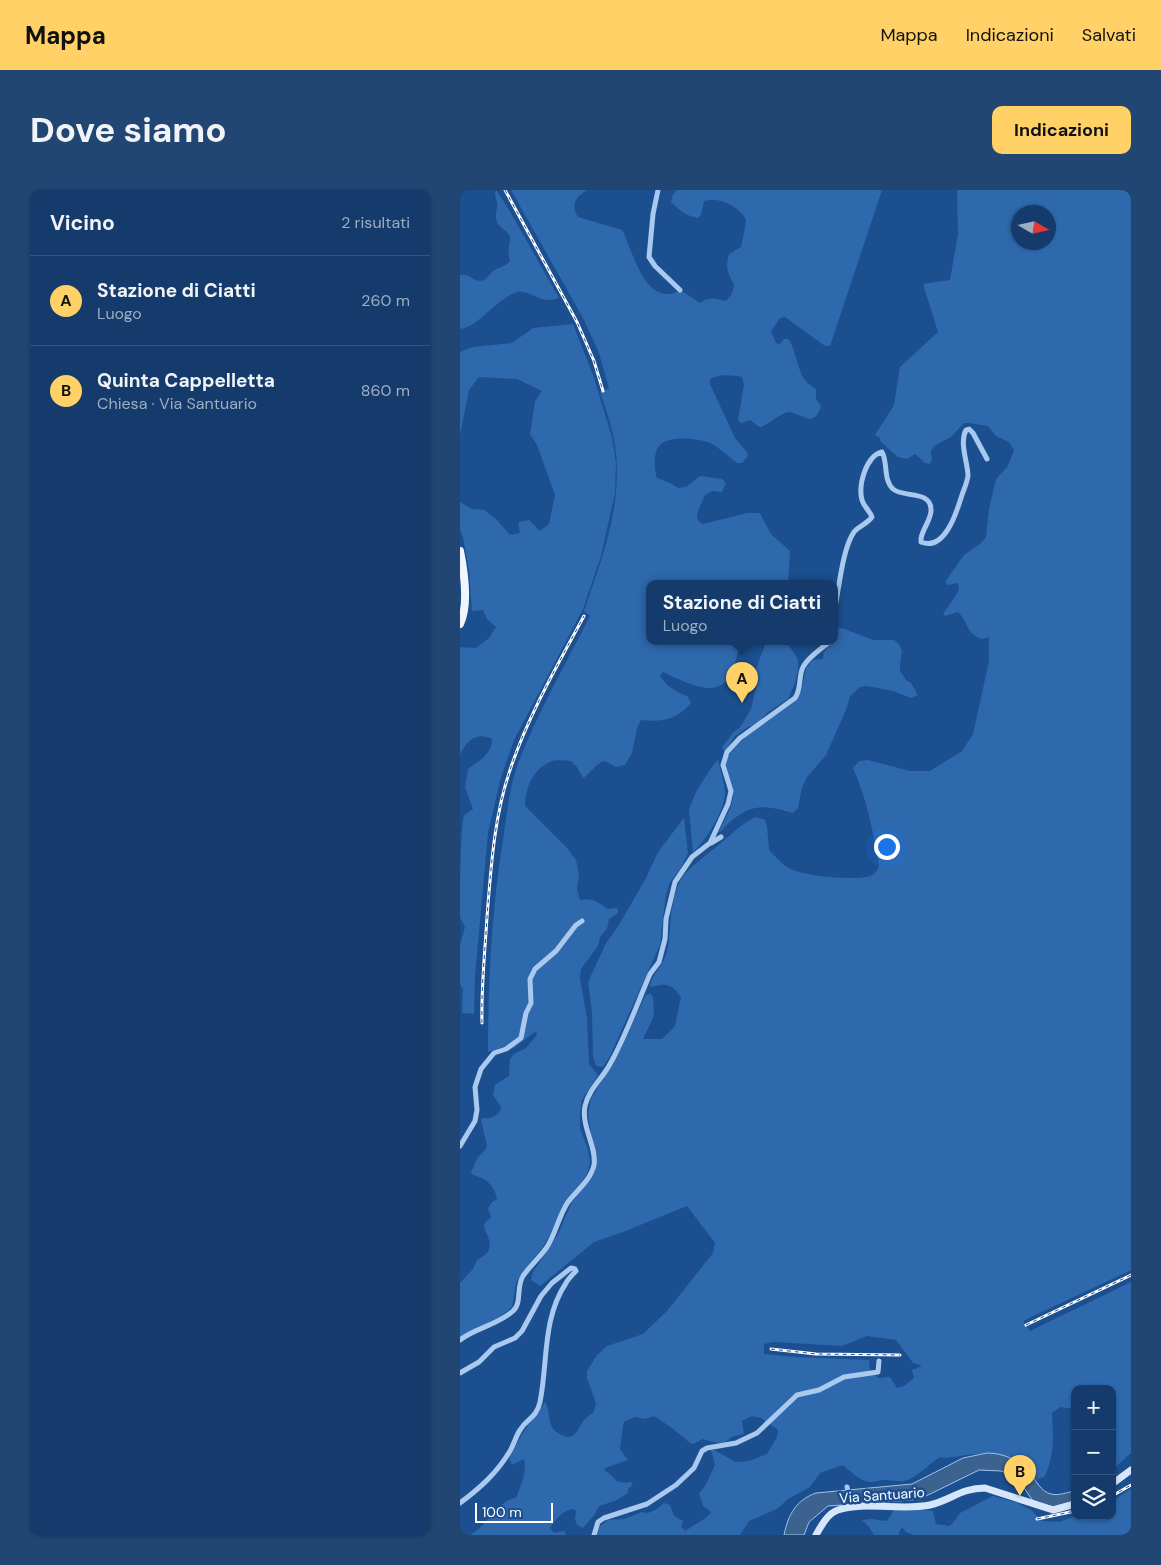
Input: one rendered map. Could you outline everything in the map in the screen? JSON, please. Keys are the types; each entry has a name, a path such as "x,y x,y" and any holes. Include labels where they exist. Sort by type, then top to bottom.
{"main road":[{"path":"460,551 464,571 464,614 460,624"},
{"path":"1116,1481 1131,1470"},
{"name":"Via Santuario","path":"816,1535 832,1512 843,1508 852,1506 931,1505 974,1488 985,1488 1052,1510 1071,1505"}],"street":[{"path":"658,190 653,214 649,257 655,266 680,290"},
{"path":"838,590 843,562 850,539 858,528 872,518 862,500 862,483 864,470 878,454 882,452 884,455 887,477 893,489 920,496 929,503 931,511 920,538 921,542 928,544 936,542 947,530 959,506 968,474 964,442 966,430 970,430 973,433 987,459"},
{"path":"710,843 730,799 731,791 723,765 727,752 740,738 795,698 800,688 802,668 807,661 826,645"},
{"path":"460,1340 515,1310 519,1283 524,1274 547,1247 567,1204 593,1170 594,1156 586,1128 585,1107 591,1092 610,1066 650,974 659,962 675,882 692,856 721,837"},
{"path":"460,1146 475,1120 477,1110 475,1087 481,1069 494,1053 506,1049 521,1038 526,1013 531,1003 530,979 535,970 556,951 576,925 582,921"},
{"path":"460,1373 479,1362 494,1347 514,1338 522,1331 545,1292 570,1268 575,1269 576,1271 562,1289 549,1322 542,1390 537,1411 534,1417 521,1428 511,1450 484,1485 460,1503"},
{"path":"594,1535 598,1522 604,1518 648,1504 676,1485 694,1468 702,1451 715,1446 736,1443 758,1433 797,1395 819,1390 844,1377 878,1372 880,1361"},
{"path":"848,1488 852,1506"}],"shaded area":[{"path":"496,190 559,298 547,300 523,292 514,293 473,324 460,329 460,275 466,275 481,281 494,270 506,265 510,261 508,253 510,237 496,219"},
{"path":"511,190 587,190 577,198 574,205 578,217 622,230 638,268 650,286 658,292 669,294 682,291 700,303 712,299 726,301 732,294 734,285 727,263 729,254 741,247 746,219 733,206 716,200 704,201 701,215 698,218 690,216 671,202 676,190 882,190 830,346 825,346 785,317 780,318 771,331 776,343 780,344 784,339 788,339 804,379 816,389 816,399 821,406 815,417 811,419 789,412 762,427 750,420 741,423 738,420 744,385 742,377 730,375 717,376 710,379 710,384 735,438 747,452 748,456 742,463 737,463 712,444 685,438 664,442 656,452 655,470 657,478 678,488 686,487 700,476 722,479 726,483 722,492 712,491 704,496 697,516 699,522 703,524 747,513 760,513 771,534 790,551 788,580 646,580 646,645 742,645 735,662 733,676 717,687 704,688 663,672 660,676 665,683 675,691 687,696 691,703 686,709 668,719 655,721 641,720 637,728 632,753 625,765 616,767 605,761 598,764 583,778 571,761 552,761 539,769 528,786 525,806 568,849 576,860 579,874 577,889 580,900 592,900 608,909 618,909 618,913 609,919 607,929 600,937 598,946 581,969 580,978 587,1018 589,1064 598,1075 582,1100 580,1113 580,1128 590,1162 588,1172 561,1208 556,1225 542,1248 516,1283 512,1307 501,1316 460,1337 460,1283 473,1269 477,1260 489,1250 490,1243 484,1225 491,1217 488,1208 497,1199 489,1183 473,1175 471,1172 478,1157 487,1146 481,1120 483,1118 492,1118 499,1112 501,1107 493,1095 495,1085 509,1076 510,1059 514,1054 526,1048 537,1035 536,1032 533,1033 514,1048 511,1049 506,1046 488,1052 490,970 494,915 509,799 517,766 533,728 590,616 584,611 605,548 617,484 614,440 600,392 609,388 599,353 583,318"},
{"path":"957,190 1131,190 1131,1270 1023,1321 1030,1331 1131,1282 1131,1453 1116,1466 1116,1385 1071,1385 1071,1408 1060,1407 1052,1413 1053,1429 1050,1462 1044,1477 1036,1480 1015,1461 1007,1457 990,1454 940,1457 916,1476 901,1481 885,1480 873,1482 862,1480 843,1465 820,1473 810,1487 788,1499 777,1509 749,1521 740,1535 596,1535 600,1526 608,1520 624,1519 642,1512 648,1513 664,1503 670,1505 674,1516 683,1521 681,1527 686,1531 711,1512 703,1506 699,1493 705,1486 715,1465 711,1450 736,1462 749,1461 767,1454 777,1437 778,1430 761,1418 752,1416 742,1421 744,1434 731,1437 721,1443 703,1439 693,1444 654,1416 645,1419 635,1417 624,1422 623,1425 620,1449 628,1460 605,1468 605,1471 618,1481 631,1482 633,1485 628,1489 628,1493 615,1501 599,1506 583,1528 577,1525 574,1509 570,1509 557,1518 550,1528 554,1533 564,1531 566,1535 470,1535 482,1526 504,1503 516,1498 522,1484 525,1464 524,1459 512,1465 509,1459 522,1434 545,1402 554,1430 567,1437 574,1435 585,1419 594,1412 596,1403 587,1378 587,1371 597,1355 607,1346 643,1334 667,1311 713,1253 715,1243 687,1206 594,1242 540,1286 531,1280 533,1272 558,1234 572,1202 595,1172 597,1156 588,1114 591,1099 621,1049 645,996 650,993 653,997 654,1016 643,1039 662,1039 675,1026 681,997 668,985 650,986 667,952 673,902 677,887 684,875 742,825 756,817 765,820 769,850 780,862 790,869 832,877 854,878 872,875 876,872 879,865 866,804 853,768 859,761 868,760 910,771 930,771 962,751 973,734 989,661 989,637 982,639 973,634 958,612 945,616 943,614 958,592 959,586 957,583 948,585 945,582 964,555 980,544 986,537 989,509 995,483 1008,466 1014,450 1009,442 996,436 988,426 964,423 951,437 934,446 931,451 932,460 930,464 925,463 915,454 907,459 898,457 875,435 894,405 900,367 938,332 923,284 950,280 958,234","holes":["867,1336 896,1340 913,1363 922,1366 912,1370 914,1378 904,1386 897,1388 890,1377 879,1378 870,1372 869,1360 764,1354 764,1344 774,1342 842,1346"]},
{"path":"573,324 593,375 612,437 616,463 615,493 601,556 583,609 514,740 500,781 488,833 475,976 474,1014 462,1013 463,989 460,984 460,945 465,927 460,917 460,864 464,816 473,809 465,787 468,769 487,753 492,739 481,736 472,739 465,745 460,755 460,647 476,648 489,638 496,627 487,619 483,610 472,611 469,571 460,530 460,502 472,509 484,510 496,519 510,535 520,533 518,522 529,520 540,531 549,524 555,495 537,445 530,434 535,401 542,391 517,379 479,377 469,390 460,435 460,352 473,347 512,343 533,328"},
{"path":"842,628 873,640 894,640 899,644 902,651 900,671 906,680 911,683 918,695 911,698 893,691 867,686 860,687 850,696 846,710 826,755 807,777 802,788 798,808 793,813 767,807 745,811 718,833 728,812 733,795 726,766 729,755 745,738 796,700 801,692 806,668 813,660 823,659 824,652 830,645 838,645 838,629"},
{"path":"765,645 788,645 798,660 795,683 788,699 768,712 757,724 748,727 735,736 726,750 723,750 722,747 741,726 751,709 756,688 755,671"},
{"path":"718,760 725,791 722,807 709,833 693,852 689,809 696,792"},
{"path":"684,818 688,853 681,868 670,882 666,894 660,945 610,1056 603,1067 596,1066 593,1056 592,1013 588,982 606,943 617,928 646,878 658,852"},
{"path":"987,1453 999,1454 1010,1458 1025,1468 1047,1493 1057,1495 1071,1492 1071,1502 1054,1507 1033,1501 1020,1482 1011,1475 1001,1471 979,1470 924,1497 912,1500 828,1506 809,1522 804,1535 784,1535 794,1509 809,1496 816,1493 912,1484 963,1458"},
{"path":"1131,1489 1131,1535 914,1535 906,1532 902,1527 898,1535 874,1535 862,1520 887,1521 894,1510 920,1509 933,1511 936,1524 949,1526 960,1513 993,1496 1015,1502 1031,1510 1042,1521 1059,1522 1071,1518 1071,1520 1116,1520 1116,1498"}],"railway":[{"path":"505,190 577,322 594,361 603,391"},
{"path":"482,1023 487,917 492,861 500,806 510,770 525,730 553,672 584,616"},
{"path":"1026,1325 1131,1275"},
{"path":"771,1349 816,1354 900,1355"},
{"path":"1116,1494 1131,1485"},
{"path":"1037,1519 1071,1512"}],"place":[{"name":"Stazione di Ciatti","path":"742,703"},
{"name":"Quinta Cappelletta","path":"1020,1496"}]}
